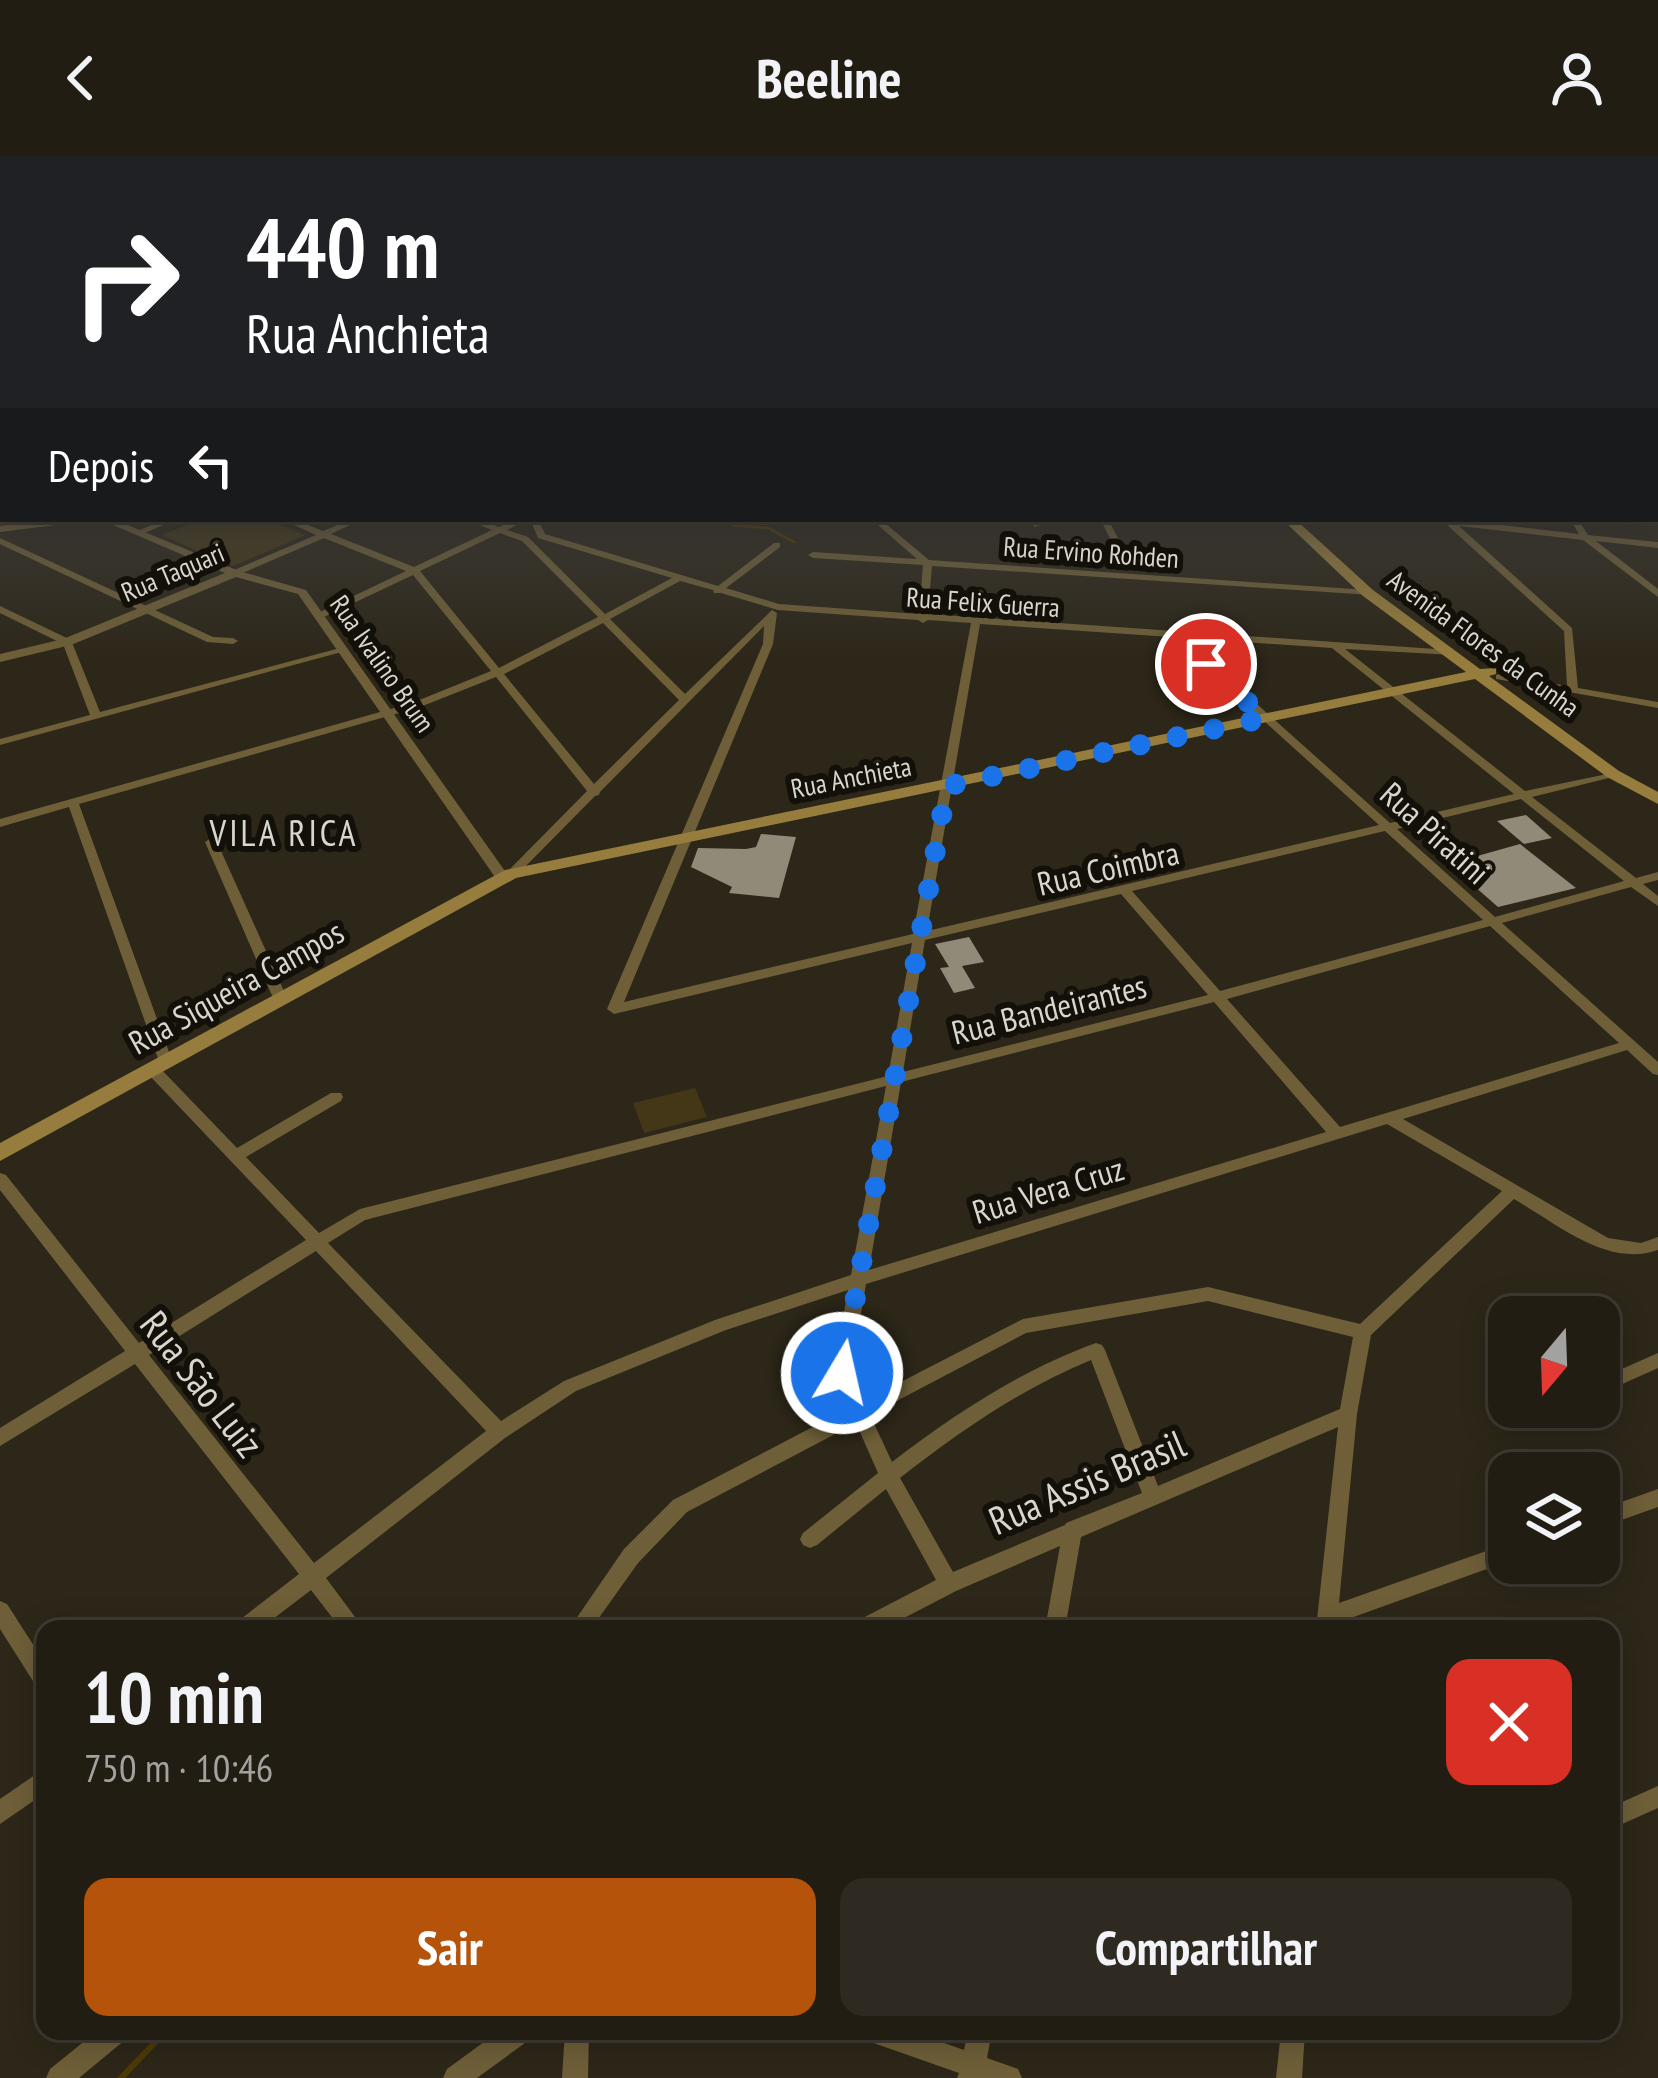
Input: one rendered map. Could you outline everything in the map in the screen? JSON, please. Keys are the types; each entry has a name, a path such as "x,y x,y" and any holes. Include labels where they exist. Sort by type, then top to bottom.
{"main road":[{"name":"Avenida Flores da Cunha","path":"1291,522 1368,592 1450,653 1658,787"},
{"name":"Avenida Flores da Cunha","path":"1306,522 1339,556 1613,774 1658,799"},
{"name":"Rua Anchieta","path":"507,876 1489,674"},
{"name":"Rua Siqueira Campos","path":"0,1154 507,876"}],"street":[{"path":"0,529 56,522"},
{"name":"Rua Ivalino Brum","path":"112,522 235,573 302,592 507,876"},
{"path":"139,532 166,522"},
{"path":"293,522 415,571 595,793"},
{"name":"Rua Taquari","path":"0,658 67,642 352,522"},
{"path":"478,522 525,538 686,701"},
{"path":"322,615 517,522"},
{"name":"Rua Felix Guerra","path":"535,522 541,536 774,611 1450,653"},
{"path":"879,522 928,564 922,620"},
{"path":"1106,522 1115,540"},
{"path":"1449,522 1569,630 1574,690"},
{"path":"1457,522 1658,545"},
{"path":"1576,522 1585,537 1658,594"},
{"path":"0,541 211,640 233,641"},
{"path":"717,591 777,544"},
{"name":"Rua Ervino Rohden","path":"813,556 1368,592"},
{"path":"0,823 387,713 496,671 676,580"},
{"path":"0,609 67,642 97,716"},
{"path":"689,837 768,644 774,611"},
{"name":"Rua Siqueira Campos","path":"507,876 774,611"},
{"path":"949,1584 888,1474 842,1373 975,624"},
{"name":"Rua Piratini","path":"1176,637 1658,1070"},
{"path":"1336,647 1658,902"},
{"path":"0,742 344,650"},
{"path":"1489,674 1658,705"},
{"name":"Rua Coimbra","path":"689,837 614,1009 1613,774"},
{"path":"73,802 160,1066 499,1432"},
{"path":"211,842 281,1000"},
{"name":"Rua Bandeirantes","path":"0,1438 318,1237 408,1200 1220,996 1658,876"},
{"path":"1125,891 1336,1133"},
{"name":"Rua Vera Cruz","path":"256,1620 499,1432 570,1387 721,1325 857,1280 1630,1045"},
{"path":"239,1154 336,1097"},
{"path":"1390,1119 1606,1244 1650,1246"},
{"name":"Rua São Luiz","path":"0,1179 132,1354 346,1620"},
{"path":"1327,1620 1348,1414 1363,1332 1510,1192"},
{"path":"586,1620 632,1556 680,1506 1023,1326 1208,1294 1363,1332"},
{"path":"810,1539 888,1474 1019,1387 1096,1350 1152,1495"},
{"path":"1620,1378 1658,1360"},
{"name":"Rua Assis Brasil","path":"879,1620 1073,1529 1348,1414"},
{"path":"1620,1512 1658,1498"},
{"path":"1057,1620 1073,1529"},
{"path":"1335,1620 1488,1560"},
{"path":"0,1611 36,1668"},
{"path":"0,1813 36,1786"},
{"path":"1620,1814 1658,1797"},
{"path":"58,2078 105,2040"},
{"path":"456,2078 508,2040"},
{"path":"575,2078 577,2040"},
{"path":"896,2040 972,2072 1009,2078"},
{"path":"972,2072 978,2040"},
{"path":"1289,2078 1292,2040"}],"shaded area":[{"path":"196,522 273,522 306,535 233,566 161,535"},
{"path":"695,1088 707,1117 644,1133 633,1103"}],"building":[{"path":"1526,815 1552,838 1524,844 1497,821"},
{"path":"761,834 796,837 779,898 729,893 732,887 691,867 698,848 756,847"},
{"path":"1520,844 1576,888 1498,907 1449,864"},
{"path":"969,937 984,962 962,966 975,988 954,993 940,968 949,967 935,944"}],"waterway":[{"path":"730,522 768,528 794,542"},
{"path":"121,2078 157,2040"}],"district":[{"name":"VILA RICA","path":"284,833"}],"route":[{"path":"842,1373 947,786 1265,718 1206,664"}]}
